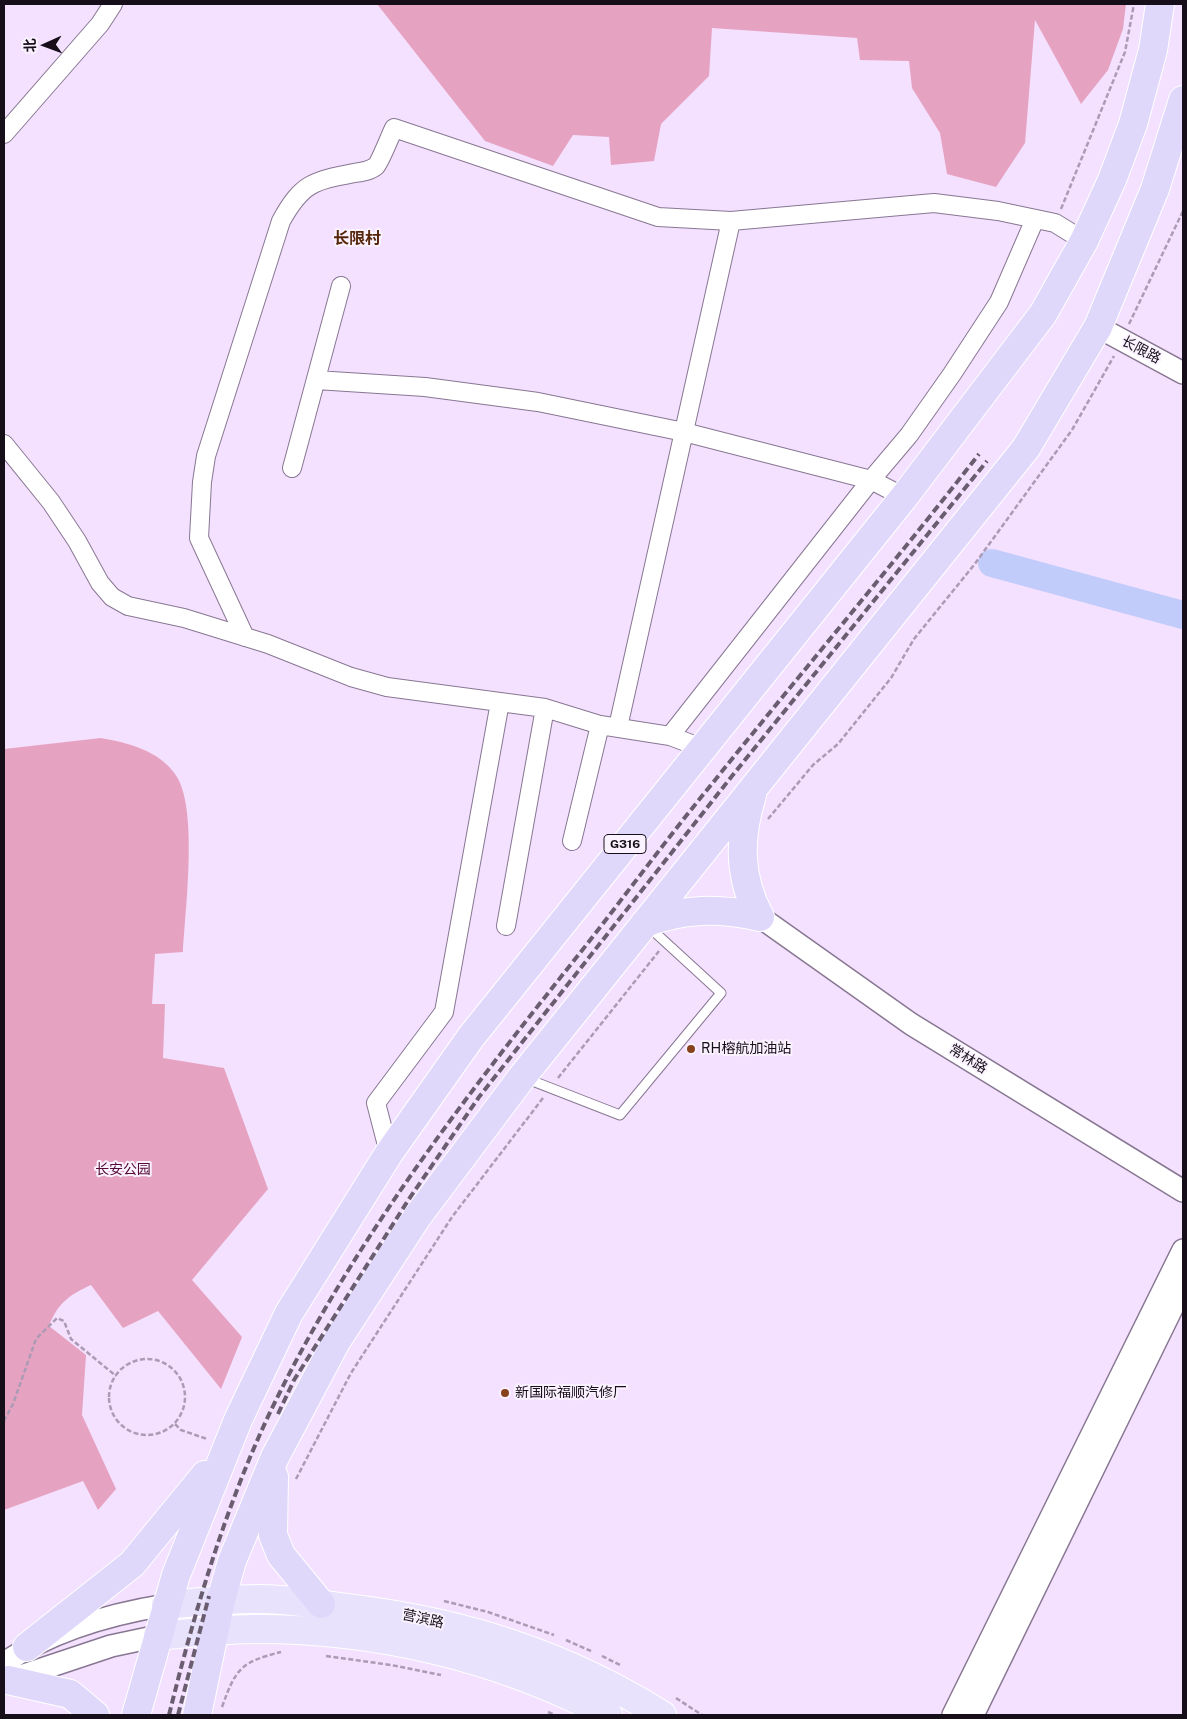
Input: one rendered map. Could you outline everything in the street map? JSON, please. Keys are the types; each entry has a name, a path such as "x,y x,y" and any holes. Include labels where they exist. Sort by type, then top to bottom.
{"highway":[{"name":"G316","path":"136,1715 166,1605 228,1446 264,1362 289,1313 389,1153 471,1037 904,497 1043,314 1084,241 1112,180 1133,124 1153,50 1160,4"},
{"path":"208,1714 214,1631 220,1600 232,1560 275,1457 342,1332 422,1210 522,1077 1026,448 1098,327 1155,190 1183,100"},
{"path":"755,786 742,836 742,857 750,895 760,917"},
{"path":"645,923 667,915 708,910 730,911 760,917"},
{"path":"27,1647 132,1564 228,1446"},
{"path":"275,1457 272,1515 273,1535 281,1555 321,1604"},
{"path":"5,1675 70,1694 96,1715"}],"main road":[{"name":"营滨路","path":"166,1605 220,1600 262,1599 389,1612 427,1620 514,1644 666,1705"},
{"name":"营滨路","path":"158,1636 257,1629 316,1632 419,1645 506,1669 574,1697 608,1715"}],"street":[{"path":"4,134 100,24 113,4"},
{"path":"245,637 199,538 202,482 206,456 281,221 292,201 305,187 324,179 369,170 378,165 394,128 658,217 731,222 934,204 998,211 1035,218 1055,223 1084,241"},
{"path":"670,736 871,480 909,435 986,324 1010,279 1035,218"},
{"path":"572,841 609,726 684,432 731,222"},
{"path":"292,468 341,286"},
{"name":"长限路","path":"1098,327 1183,373"},
{"path":"316,380 425,387 538,402 684,432 871,480 904,497"},
{"path":"4,444 51,502 77,541 100,583 112,597 128,606 184,618 245,637 387,688 546,708 609,726 670,736 702,748"},
{"path":"389,1153 376,1103 444,1012 500,702"},
{"path":"506,926 546,708"},
{"name":"常林路","path":"760,917 911,1024 1183,1191"},
{"path":"953,1715 1183,1250"},
{"path":"973,1715 1183,1286"},
{"path":"5,1675 27,1647 120,1613 166,1605"},
{"path":"5,1675 111,1646 158,1636"}],"lane":[{"path":"522,1077 620,1114 721,993 645,923"}],"path":[{"path":"1055,223 1125,52 1134,4"},
{"path":"294,1484 351,1373 452,1218 607,1013 665,943"},
{"path":"4,1421 13,1404 36,1339 57,1318 64,1321 71,1339 116,1376"},
{"path":"144,1358 157,1360 168,1365 178,1373 184,1384 186,1397 184,1409 175,1424 158,1435 145,1436 133,1433 122,1426 114,1416 109,1404 110,1391 121,1369 132,1362 144,1358"},
{"path":"175,1424 182,1430 228,1446"},
{"path":"440,1601 488,1612 539,1629 593,1652"},
{"path":"208,1714 238,1671 247,1663 282,1652 290,1653"},
{"path":"325,1655 446,1676"},
{"path":"602,1656 627,1669"},
{"path":"666,1705 702,1715"},
{"path":"546,1711 555,1715"}],"green space":[{"path":"377,4 1126,4 1123,29 1108,70 1081,104 1035,20 1025,143 996,187 947,174 940,133 912,88 909,61 860,60 857,38 712,28 709,76 661,124 654,161 611,165 609,137 573,135 553,166 485,141"},
{"name":"长安公园","path":"101,738 132,745 151,753 175,774 182,789 187,810 189,834 188,886 183,952 155,954 152,1004 165,1004 163,1058 224,1068 268,1189 192,1280 242,1337 221,1389 158,1311 123,1328 91,1285 76,1292 56,1311 49,1326 86,1355 82,1415 116,1489 98,1510 83,1481 4,1510 4,749"}],"waterway":[{"path":"992,563 1183,615"}],"railway":[{"path":"169,1715 215,1550 245,1470 280,1392 311,1333 345,1275 381,1219 457,1111 678,827 979,454"},
{"path":"278,1414 294,1380 409,1199 479,1097 732,776 987,461"},
{"path":"178,1715 209,1596"}],"place":[{"name":"RH榕航加油站","path":"691,1049"},
{"name":"新国际福顺汽修厂","path":"505,1393"}],"district":[{"name":"长限村","path":"357,239"}]}
